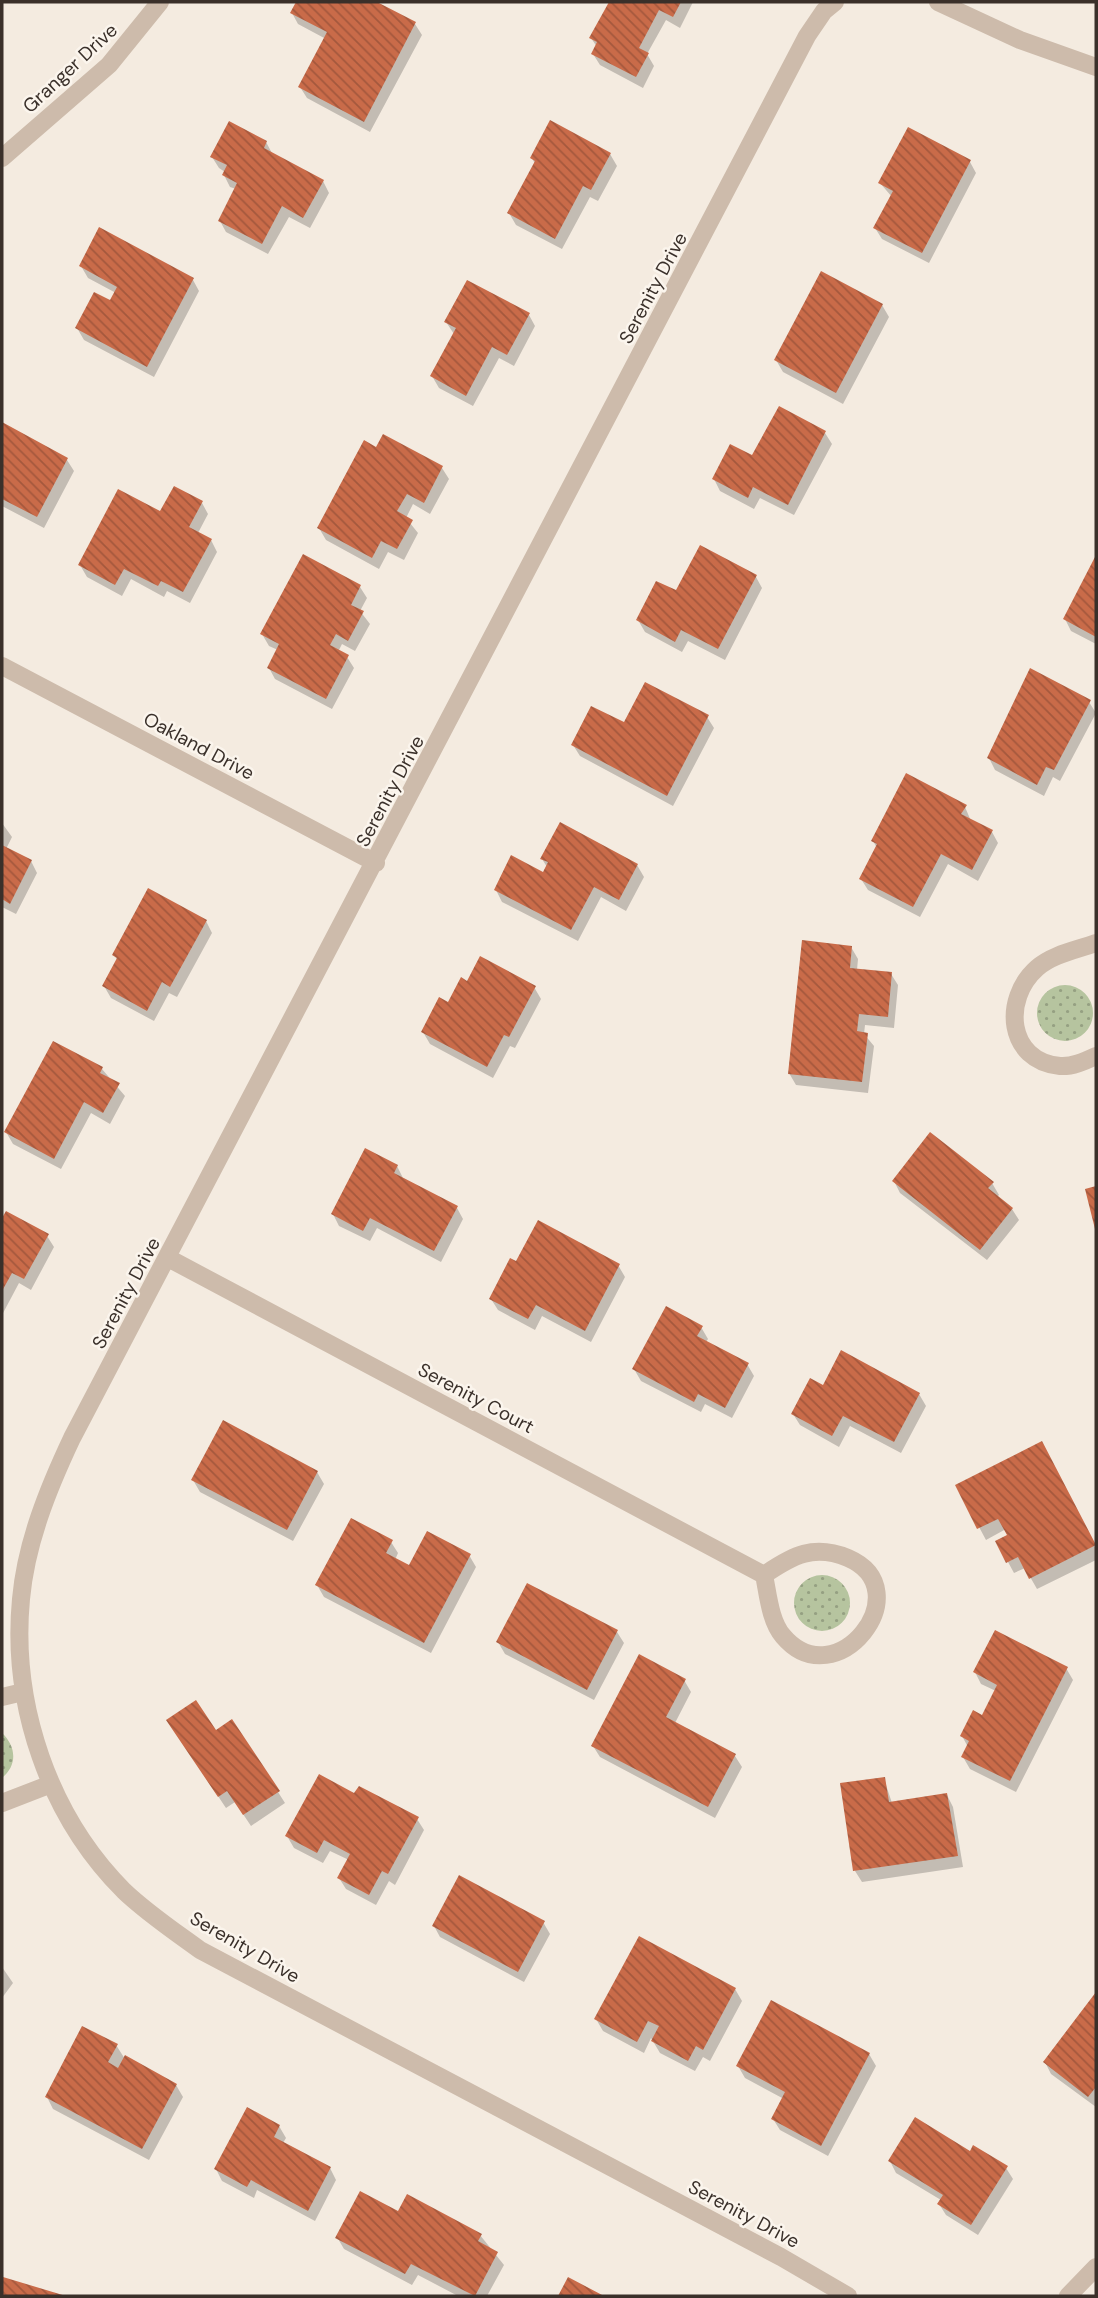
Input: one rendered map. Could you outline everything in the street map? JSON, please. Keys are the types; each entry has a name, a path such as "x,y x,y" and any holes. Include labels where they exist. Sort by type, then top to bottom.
{"street":[{"name":"Granger Drive","path":"2,158 109,65 160,2"},
{"name":"Serenity Drive","path":"835,2 824,11 807,36 50,1485 33,1539 21,1598 19,1652 23,1692 38,1751 51,1784 77,1832 108,1873 138,1903 200,1950 781,2257 848,2296"},
{"path":"938,2 1020,40 1096,67"},
{"name":"Oakland Drive","path":"2,666 376,863"},
{"path":"1096,943 1060,955 1038,966 1018,992 1012,1013 1020,1041 1046,1063 1062,1067 1096,1056"},
{"name":"Serenity Court","path":"167,1258 764,1575"},
{"path":"815,1550 833,1552 853,1561 869,1575 876,1592 876,1609 860,1639 843,1651 825,1655 809,1652 783,1636 769,1603 764,1575 794,1555 815,1550"},
{"path":"2,1698 23,1692"},
{"path":"2,1803 51,1784"},
{"path":"1068,2296 1096,2267"}],"green space":[{"path":"1065,985 1076,987 1085,993 1091,1002 1091,1024 1085,1033 1076,1039 1065,1041 1054,1039 1045,1033 1039,1024 1037,1013 1039,1002 1045,993 1054,987"},
{"path":"822,1575 833,1577 842,1583 848,1592 848,1614 842,1623 833,1629 822,1631 811,1629 802,1623 796,1614 794,1603 796,1592 802,1583 811,1577"},
{"path":"2,1733 10,1744 13,1761 2,1778"}],"building":[{"path":"296,2 377,2 416,22 364,122 298,87 327,32 290,13"},
{"path":"609,2 681,2 673,17 659,10 639,48 649,53 636,77 591,54 597,42 589,38"},
{"path":"550,120 611,153 591,190 583,186 555,239 507,213 535,161 530,158"},
{"path":"229,121 267,141 264,148 324,180 303,218 282,206 262,244 218,221 237,183 222,175 227,165 210,157"},
{"path":"908,127 971,160 922,253 873,228 893,191 878,183"},
{"path":"99,227 194,278 147,367 75,328 94,292 110,300 117,287 79,266"},
{"path":"821,271 883,304 836,393 774,360"},
{"path":"467,280 530,313 507,355 492,347 466,396 430,376 456,328 444,322"},
{"path":"779,406 826,431 788,505 753,487 748,498 712,479 730,444 752,455"},
{"path":"2,422 68,458 37,517 2,499"},
{"path":"383,434 443,466 424,503 407,494 397,511 413,520 397,549 381,541 372,558 317,528 364,440 376,447"},
{"path":"174,486 203,501 189,527 212,539 183,592 161,581 158,586 124,569 115,585 78,565 118,489 160,511"},
{"path":"700,545 757,575 718,649 681,630 675,642 636,620 656,581 676,590"},
{"path":"303,554 361,585 351,605 364,611 348,641 336,634 330,645 349,655 326,699 267,668 279,644 260,634"},
{"path":"1096,555 1096,637 1063,619"},
{"path":"1030,668 1091,700 1054,770 1046,767 1037,785 987,758"},
{"path":"645,682 709,715 667,796 571,745 591,706 624,722"},
{"path":"906,773 967,805 961,814 993,830 972,870 941,854 913,907 859,879 877,844 871,841"},
{"path":"560,822 638,864 619,900 594,887 571,930 494,890 511,855 543,872 548,862 540,859"},
{"path":"2,845 32,860 10,904 2,899"},
{"path":"148,888 207,920 170,987 162,982 147,1011 102,986 117,958 112,955"},
{"path":"802,940 852,946 850,968 892,972 888,1017 859,1014 857,1031 868,1033 862,1082 788,1074"},
{"path":"480,956 536,986 509,1037 504,1035 487,1067 421,1032 439,997 448,1002 461,977 467,981"},
{"path":"53,1041 103,1067 100,1073 120,1083 103,1113 84,1102 54,1159 4,1132"},
{"path":"930,1132 994,1182 988,1188 1013,1208 980,1250 892,1181"},
{"path":"365,1148 398,1165 394,1173 458,1206 434,1251 370,1218 363,1231 331,1214"},
{"path":"1096,1186 1096,1229 1095,1229 1085,1189"},
{"path":"6,1211 49,1234 24,1279 12,1273 2,1291 2,1218"},
{"path":"538,1220 620,1264 585,1331 536,1305 528,1319 489,1299 510,1258 516,1261"},
{"path":"666,1306 703,1326 697,1336 749,1363 725,1408 698,1394 694,1402 632,1369"},
{"path":"841,1350 920,1393 894,1442 843,1416 832,1436 791,1414 810,1378 823,1385"},
{"path":"223,1420 318,1471 287,1530 191,1480"},
{"path":"1042,1441 1096,1545 1029,1579 1018,1557 1006,1563 995,1541 1007,1535 998,1519 977,1529 955,1485"},
{"path":"351,1518 393,1540 386,1553 409,1565 427,1531 471,1554 424,1643 315,1585"},
{"path":"527,1583 618,1630 587,1690 496,1642"},
{"path":"995,1630 1068,1667 1010,1781 961,1757 969,1741 960,1736 973,1710 982,1715 997,1685 973,1672"},
{"path":"639,1654 686,1679 666,1717 736,1754 708,1807 591,1746"},
{"path":"196,1700 216,1730 232,1719 280,1791 243,1815 227,1791 218,1797 166,1720"},
{"path":"319,1774 354,1793 359,1786 419,1817 388,1874 382,1871 369,1895 337,1878 350,1854 324,1840 317,1853 285,1836"},
{"path":"885,1777 889,1802 947,1793 958,1856 853,1871 840,1783"},
{"path":"459,1875 545,1921 518,1972 432,1926"},
{"path":"639,1936 736,1988 703,2050 696,2046 688,2061 651,2041 659,2026 648,2021 637,2042 594,2019"},
{"path":"1096,1992 1096,2087 1088,2097 1043,2062"},
{"path":"771,2000 870,2053 821,2146 771,2119 785,2092 736,2066"},
{"path":"82,2026 118,2044 108,2062 118,2068 125,2055 177,2084 142,2149 45,2097"},
{"path":"247,2107 280,2125 274,2137 331,2167 308,2211 251,2180 247,2187 214,2169"},
{"path":"915,2117 970,2151 973,2145 1008,2166 971,2225 937,2204 943,2195 888,2161"},
{"path":"360,2191 398,2211 407,2194 482,2234 478,2241 498,2252 475,2296 411,2264 405,2274 335,2238"},
{"path":"3,2277 66,2296 2,2296"},
{"path":"568,2277 604,2296 558,2296"}]}
